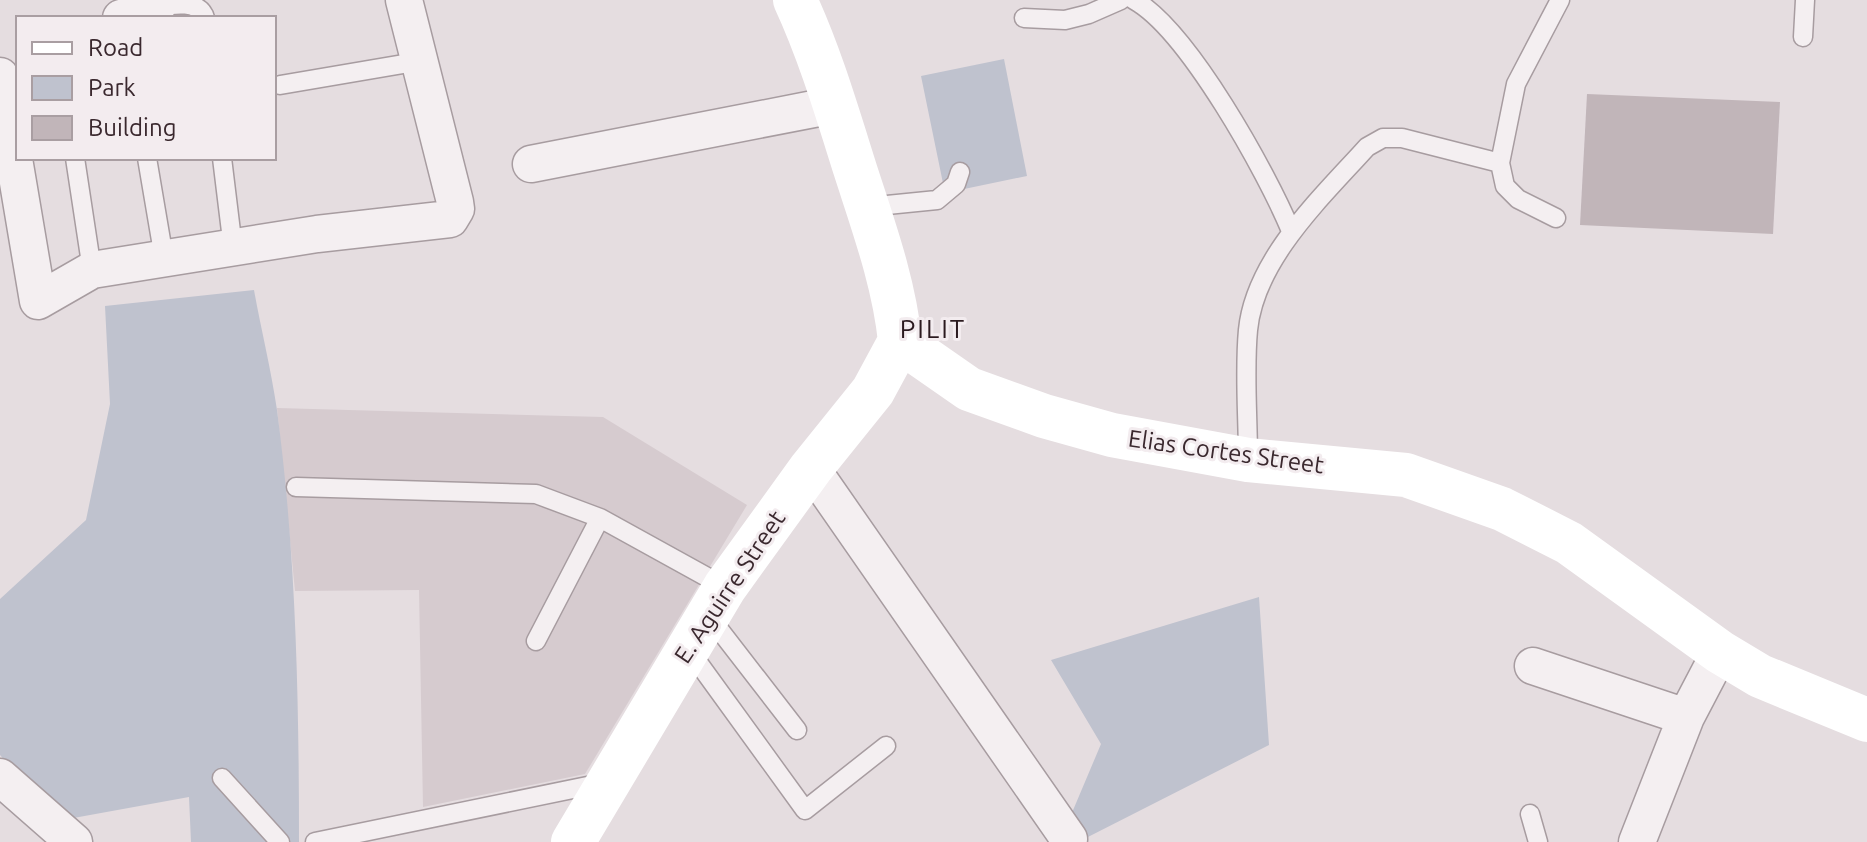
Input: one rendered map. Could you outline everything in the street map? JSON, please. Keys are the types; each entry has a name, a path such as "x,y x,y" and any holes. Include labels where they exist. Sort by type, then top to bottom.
{"street":[{"path":"0,76 38,301 92,270 317,234 450,219 456,209 455,202 404,0"},
{"path":"795,0 834,105 896,301 900,341"},
{"path":"531,164 834,105"},
{"name":"Elias Cortes Street","path":"900,341 969,389 1044,416 1112,435 1248,460 1406,475 1502,509 1569,543 1720,652 1760,676 1867,720"},
{"name":"E. Aguirre Street","path":"573,842 707,617 811,468 873,391 900,341"},
{"path":"811,468 1069,839"},
{"path":"1637,842 1686,717 1720,652"},
{"path":"1533,666 1686,717"},
{"path":"0,777 74,842"}],"lane":[{"path":"1024,18 1065,20 1089,14 1121,0"},
{"path":"1134,0 1149,8 1198,69 1274,189 1291,231"},
{"path":"1556,218 1518,199 1505,186 1500,163 1516,84 1560,0"},
{"path":"1803,37 1805,0"},
{"path":"137,12 189,2 198,5 204,16"},
{"path":"280,85 421,61"},
{"path":"1248,460 1248,328 1263,280 1291,231 1367,147 1383,138 1402,138 1500,163"},
{"path":"75,160 92,270"},
{"path":"147,160 164,258"},
{"path":"222,160 233,248"},
{"path":"867,207 937,200 956,184 960,172"},
{"path":"296,487 536,494 600,518 707,617 797,730"},
{"path":"536,641 600,518"},
{"path":"707,617 805,810 886,746"},
{"path":"222,778 280,842"},
{"path":"315,842 607,782"},
{"path":"1530,814 1538,842"}],"shaded area":[{"path":"277,408 603,417 747,505 585,774 423,807 419,590 295,591"}],"green space":[{"path":"1004,59 1027,176 945,193 921,76"},
{"path":"254,290 277,410 288,517 297,679 299,842 191,842 189,797 57,821 0,755 0,599 86,520 110,404 105,306"},
{"path":"1259,597 1269,745 1084,839 1071,815 1101,744 1051,660"}],"building":[{"path":"1587,94 1780,102 1773,234 1580,225"}],"district":[{"name":"PILIT","path":"933,329"}]}
